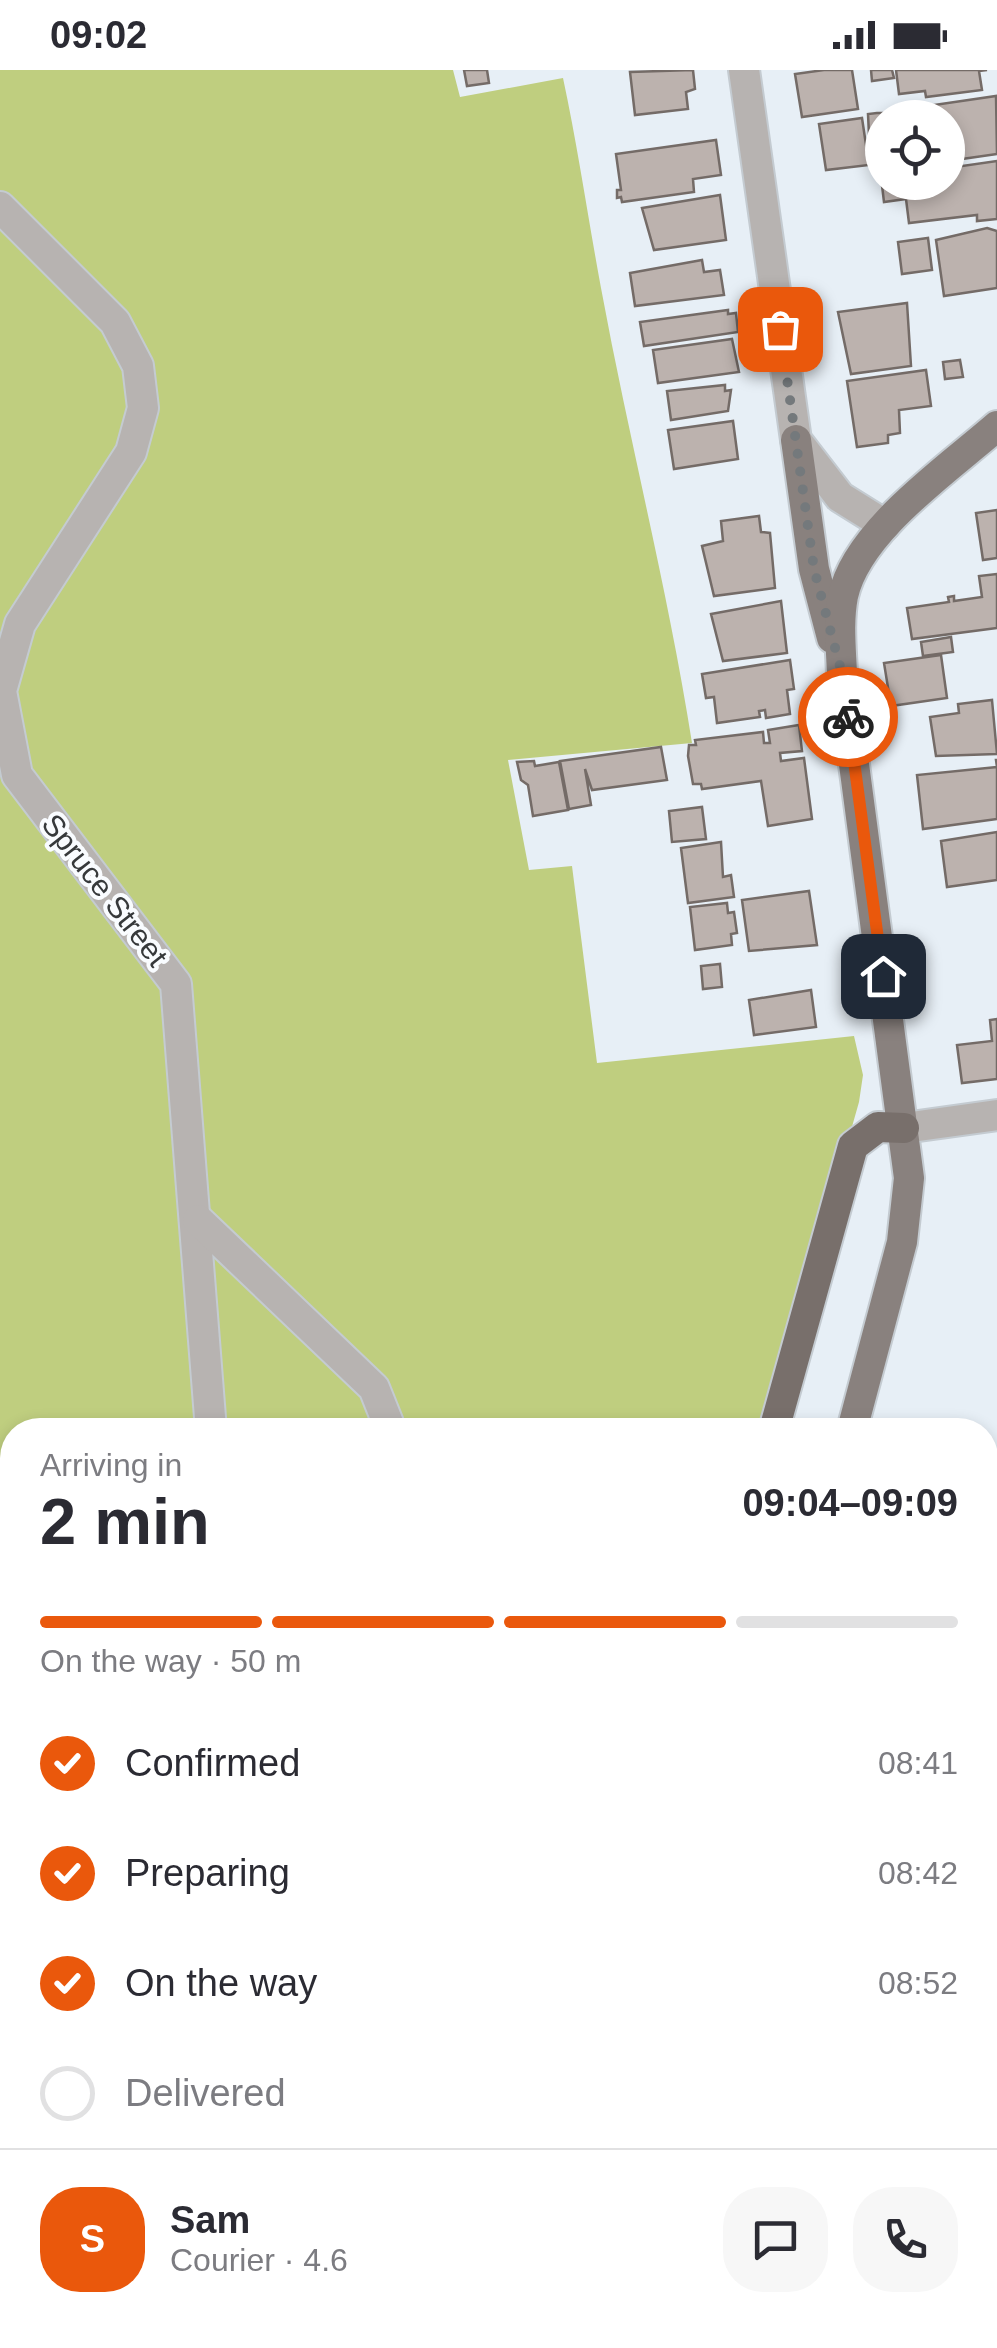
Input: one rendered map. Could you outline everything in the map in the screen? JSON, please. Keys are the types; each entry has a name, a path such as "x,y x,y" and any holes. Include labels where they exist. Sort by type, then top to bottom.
{"highway":[{"path":"777,1418 853,1146 878,1128 904,1128"}],"main road":[{"path":"842,674 844,594 854,566 885,525 997,426"},
{"path":"796,440 814,569 842,674 909,1178 902,1242 855,1418"}],"street":[{"path":"744,70 796,440 840,498 885,525"},
{"name":"Spruce Street","path":"0,206 115,322 138,366 143,408 131,452 20,624 0,691 17,775 176,984 211,1418"},
{"path":"904,1128 997,1115"},
{"path":"198,1220 374,1388 386,1418"}],"green space":[{"path":"0,70 453,70 460,97 563,78 692,743 508,760 529,870 572,866 597,1063 854,1036 863,1075 859,1102 769,1418 0,1418"}],"building":[{"path":"464,70 487,70 489,83 467,86"},
{"path":"693,70 695,89 686,92 688,109 635,115 630,72"},
{"path":"852,70 858,109 802,117 795,74"},
{"path":"871,70 892,70 894,78 872,81"},
{"path":"896,70 987,70 979,71 982,90 926,97 925,91 899,94"},
{"path":"996,96 997,154 965,159 965,100"},
{"path":"862,118 865,165 826,170 819,124"},
{"path":"716,140 721,175 693,179 694,192 622,202 621,197 617,198 617,190 621,190 616,154"},
{"path":"997,161 997,219 977,221 977,215 909,223 906,200 965,200 965,166"},
{"path":"720,195 726,240 654,250 642,208"},
{"path":"987,228 997,231 997,288 944,296 936,240"},
{"path":"928,238 932,270 902,274 898,242"},
{"path":"702,260 704,272 720,270 724,295 635,306 630,273"},
{"path":"907,303 911,366 851,374 838,312"},
{"path":"728,310 728,314 736,313 738,332 644,346 640,322"},
{"path":"732,339 739,372 658,383 653,350"},
{"path":"960,360 963,377 945,379 943,362"},
{"path":"926,370 931,406 899,410 900,433 888,435 888,443 857,447 847,381"},
{"path":"725,385 725,391 731,390 728,411 671,420 667,391"},
{"path":"733,421 738,459 674,469 668,430"},
{"path":"997,510 997,558 983,560 976,513"},
{"path":"759,516 761,532 770,533 775,588 714,596 702,546 723,541 721,521"},
{"path":"997,574 997,628 912,639 907,608 949,602 948,597 954,596 954,601 982,597 979,576"},
{"path":"781,601 787,653 723,661 711,614"},
{"path":"951,637 953,652 923,656 921,642"},
{"path":"941,655 947,698 891,706 884,663"},
{"path":"790,660 794,689 787,690 790,714 766,718 765,710 759,711 760,717 717,723 714,697 706,698 702,674"},
{"path":"992,700 997,754 936,756 930,717 959,713 958,704"},
{"path":"799,725 802,751 780,753 781,761 804,758 812,819 768,826 761,781 702,789 701,784 693,784 688,756 689,745 696,745 695,740 763,732 764,743 770,743 768,730"},
{"path":"661,747 667,780 592,790 585,769 591,805 569,809 560,761"},
{"path":"534,761 535,766 559,762 568,810 533,816 528,785 521,780 517,762"},
{"path":"997,767 997,819 923,829 917,775"},
{"path":"702,807 706,839 672,842 669,811"},
{"path":"997,832 997,880 947,887 941,841"},
{"path":"721,842 723,877 731,875 734,897 688,903 681,848"},
{"path":"809,891 817,945 749,951 742,900"},
{"path":"727,903 728,913 734,912 737,933 731,934 732,945 695,950 690,907"},
{"path":"720,964 722,987 703,989 701,966"},
{"path":"811,990 816,1027 754,1035 749,1000"},
{"path":"997,1019 997,1079 962,1083 957,1045 992,1041 990,1020"}],"way so far":[{"path":"780,329 814,569 842,674 848,717"}],"route":[{"path":"848,717 883,976"}]}
